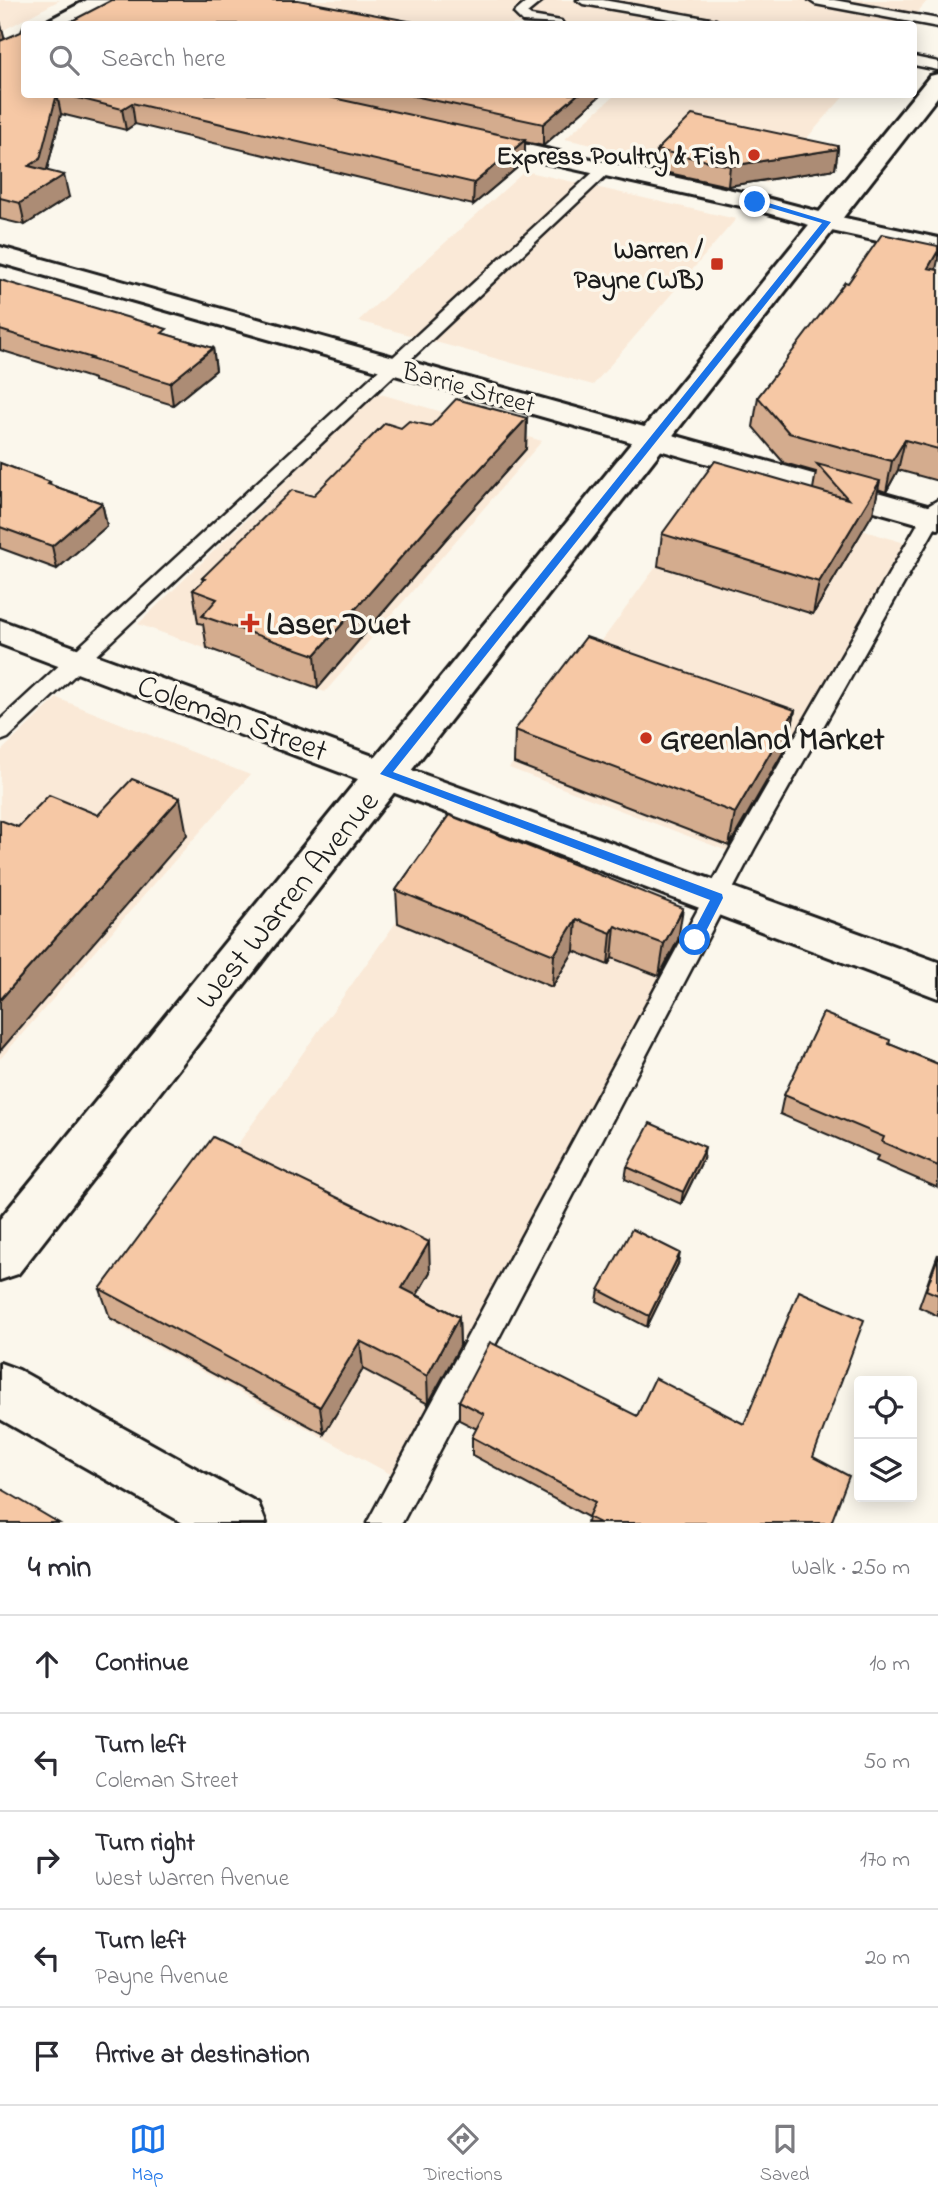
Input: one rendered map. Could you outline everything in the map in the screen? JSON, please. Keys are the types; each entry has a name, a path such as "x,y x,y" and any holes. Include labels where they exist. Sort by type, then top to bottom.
{"street":[{"path":"62,21 102,0"},
{"name":"West Warren Avenue","path":"0,1256 938,81"},
{"path":"451,135 755,202 827,222 938,246"},
{"name":"Barrie Street","path":"0,255 652,440 936,514"},
{"name":"Coleman Street","path":"0,631 938,980"},
{"path":"0,1389 238,1523"}],"lane":[{"path":"537,0 520,13 527,19 539,21"},
{"path":"583,0 699,21"},
{"path":"815,0 938,23"},
{"path":"917,62 938,66"},
{"path":"0,733 605,169"},
{"path":"384,1523 717,898 936,514"}],"shaded area":[{"path":"0,0 60,0 0,32"},
{"path":"261,0 928,0 910,21 368,21"},
{"path":"612,98 842,98 767,183 565,139"},
{"path":"525,171 736,219 593,385 358,321"},
{"path":"377,393 542,441 325,692 138,624"},
{"path":"715,486 905,543 730,852 509,768"},
{"path":"57,698 250,775 0,1059 0,752"},
{"path":"449,848 686,941 394,1476 111,1322"}],"building":[{"path":"112,0 298,0 408,21 72,21"},
{"path":"21,32 21,98 56,98 40,159 29,166 64,175 20,203 0,198 0,41"},
{"path":"78,98 333,98 525,140 474,183 132,103 122,109"},
{"path":"423,98 573,98 543,124"},
{"path":"692,115 838,146 838,149 730,166 657,150"},
{"path":"882,234 938,246 928,268 938,270 938,449 905,440 892,461 789,433 758,397 845,282 848,283"},
{"path":"0,280 167,329 162,333 213,348 170,383 90,359 92,358 0,330"},
{"path":"456,399 527,418 315,655 202,616 217,599 193,590 292,490 313,496 385,423 401,428 409,421 431,426"},
{"path":"715,461 848,499 817,464 880,481 819,582 662,534"},
{"path":"0,463 102,503 52,546 0,527"},
{"path":"586,637 795,710 735,813 515,730"},
{"path":"132,779 180,798 0,1000 0,820 18,827 49,795 98,815"},
{"path":"449,815 683,908 664,944 615,926 611,933 576,919 554,955 396,890"},
{"path":"823,1013 890,1040 889,1044 938,1064 938,1166 882,1142 884,1137 784,1095"},
{"path":"650,1123 705,1147 683,1192 627,1167"},
{"path":"213,1137 429,1242 402,1288 459,1317 427,1376 360,1341 320,1407 100,1289"},
{"path":"632,1229 680,1253 649,1316 599,1290"},
{"path":"938,1257 938,1295 926,1290"},
{"path":"799,1291 864,1320 813,1457 849,1476 831,1523 600,1523 588,1517 595,1502 472,1437 484,1414 459,1401 490,1342 637,1416 655,1378 744,1424"},
{"path":"0,1488 59,1523 0,1523"}],"place":[{"name":"Express Poultry & Fish","path":"754,155"},
{"name":"Warren / Payne (WB)","path":"717,264"},
{"name":"Laser Duet","path":"250,623"},
{"name":"Greenland Market","path":"646,738"}],"route":[{"path":"695,940 717,898 386,774 827,222 755,202"}]}
